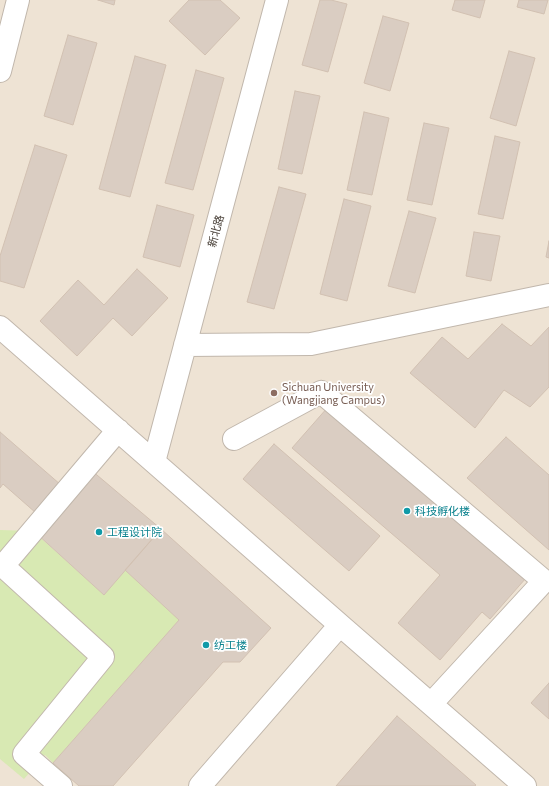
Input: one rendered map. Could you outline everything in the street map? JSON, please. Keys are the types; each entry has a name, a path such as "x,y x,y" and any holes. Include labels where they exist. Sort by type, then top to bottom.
{"street":[{"path":"0,71 18,0"},
{"name":"新北路","path":"154,462 277,0"},
{"path":"185,345 311,344 549,295"},
{"path":"0,327 525,786"},
{"path":"234,439 321,392 544,581 431,704"},
{"path":"61,786 24,754 103,657 1,566 118,430"},
{"path":"200,786 340,625"}],"shaded area":[{"name":"Sichuan University (Wangjiang Campus)","path":"0,0 549,0 549,786 0,786"}],"green space":[{"path":"0,530 33,531 103,594 125,570 179,620 53,763 45,755 24,779 0,759"}],"building":[{"path":"98,0 115,0 114,5"},
{"path":"189,0 220,0 240,18 205,55 169,21"},
{"path":"320,0 331,0 347,4 328,72 302,65"},
{"path":"455,0 485,0 480,18 452,10"},
{"path":"519,0 548,0 544,14 517,7"},
{"path":"383,16 409,23 390,91 364,83"},
{"path":"68,35 97,43 73,125 44,116"},
{"path":"509,51 535,58 516,126 490,118"},
{"path":"135,56 166,65 130,197 99,189"},
{"path":"196,70 224,78 193,190 165,183"},
{"path":"295,91 320,96 302,174 278,169"},
{"path":"364,112 389,118 372,195 347,190"},
{"path":"424,123 449,128 432,205 407,200"},
{"path":"495,136 520,142 503,219 478,214"},
{"path":"35,145 67,155 24,288 0,281 0,256"},
{"path":"279,187 306,194 274,309 247,302"},
{"path":"344,199 371,206 347,301 320,294"},
{"path":"157,205 194,215 180,267 143,257"},
{"path":"409,211 436,218 415,293 388,286"},
{"path":"474,232 500,236 491,281 466,276"},
{"path":"549,241 549,258 546,257"},
{"path":"137,269 168,298 132,336 113,318 77,356 40,321 78,280 104,305"},
{"path":"502,324 531,346 549,327 549,387 530,407 504,390 475,428 410,373 442,337 468,359"},
{"name":"科技孵化楼","path":"328,407 526,578 490,619 482,612 440,660 398,623 440,575 292,448"},
{"path":"0,432 61,485 36,513 3,484 0,488"},
{"path":"506,437 549,475 549,550 467,478"},
{"path":"274,444 380,536 349,571 243,479"},
{"name":"工程设计院","path":"91,470 161,529 104,595 37,534"},
{"name":"纺工楼","path":"161,529 271,628 240,662 223,662 113,786 79,786 53,763 179,620 125,570"},
{"path":"549,683 549,719 531,703"},
{"path":"397,716 476,785 336,786"}],"place":[{"name":"Sichuan University (Wangjiang Campus)","path":"274,393"},
{"name":"科技孵化楼","path":"407,511"},
{"name":"工程设计院","path":"99,532"},
{"name":"纺工楼","path":"206,645"}]}
